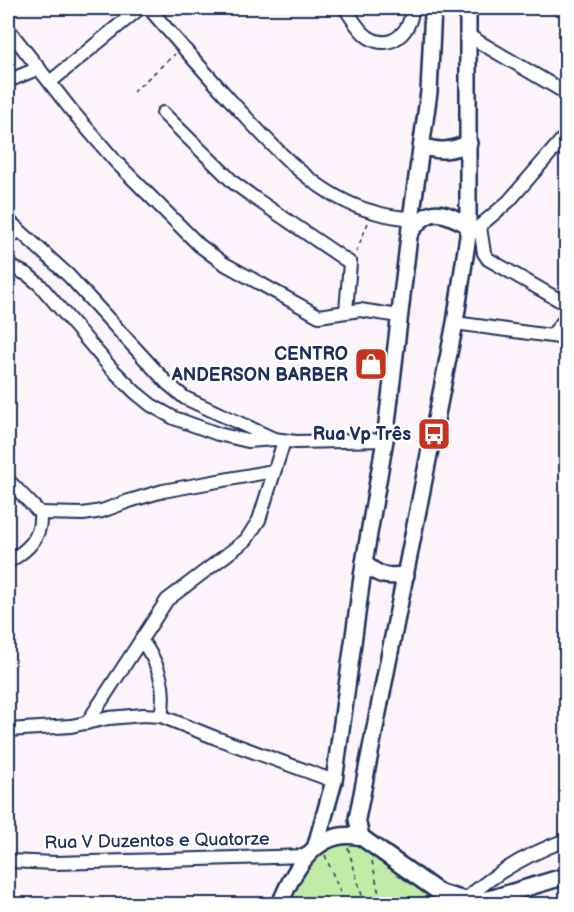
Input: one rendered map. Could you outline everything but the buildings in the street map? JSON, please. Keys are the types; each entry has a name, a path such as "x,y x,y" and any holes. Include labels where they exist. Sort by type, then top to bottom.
{"main road":[{"path":"315,850 334,781 364,563 385,440 410,226 429,93 433,8"},
{"path":"361,837 357,819 472,229 468,8"},
{"path":"422,146 446,151 470,143"},
{"path":"410,226 424,216 441,212 472,229"},
{"path":"364,563 386,577 406,575"},
{"path":"280,904 287,888 315,850 332,837 349,834 361,837 438,897 472,902 567,876"}],"street":[{"path":"50,82 140,8"},
{"path":"149,8 182,47 293,166 345,200 410,226"},
{"path":"345,8 358,28 375,41 395,39 404,33 410,25 412,8"},
{"path":"8,28 72,111 116,162 215,257 318,316 360,310 399,316"},
{"path":"469,36 567,93"},
{"path":"8,81 39,68"},
{"path":"163,113 234,183 350,263 346,311"},
{"path":"567,135 509,201 472,229 488,259 567,304"},
{"path":"8,220 12,235 69,276 167,383 185,398 279,440"},
{"path":"8,265 28,275 39,285 110,367 151,405 174,418 218,434 248,441 385,440"},
{"path":"552,335 567,318"},
{"path":"455,323 567,338"},
{"path":"87,723 167,600 246,540 259,520 279,440"},
{"path":"40,513 83,514 102,511 163,491 273,471"},
{"path":"8,480 40,513 41,527 34,540 8,562"},
{"path":"141,640 156,663 162,683 164,700 161,716"},
{"path":"8,730 143,715 161,716 334,781"},
{"path":"465,900 479,886 510,865 567,840"},
{"name":"Rua V Duzentos e Quatorze","path":"8,861 56,863 315,850"}],"path":[{"path":"133,92 182,47"},
{"path":"350,263 373,212"},
{"path":"345,840 363,899"},
{"path":"315,850 343,899"},
{"path":"343,899 356,898 381,904 372,860"},
{"path":"408,904 438,897"},
{"path":"356,898 356,904"},
{"path":"340,904 343,899"}],"green space":[{"path":"354,839 430,888 440,904 286,904 324,843"}],"place":[{"name":"CENTRO ANDERSON BARBER","path":"371,364"},
{"name":"Rua Vp Três","path":"434,434"}]}
